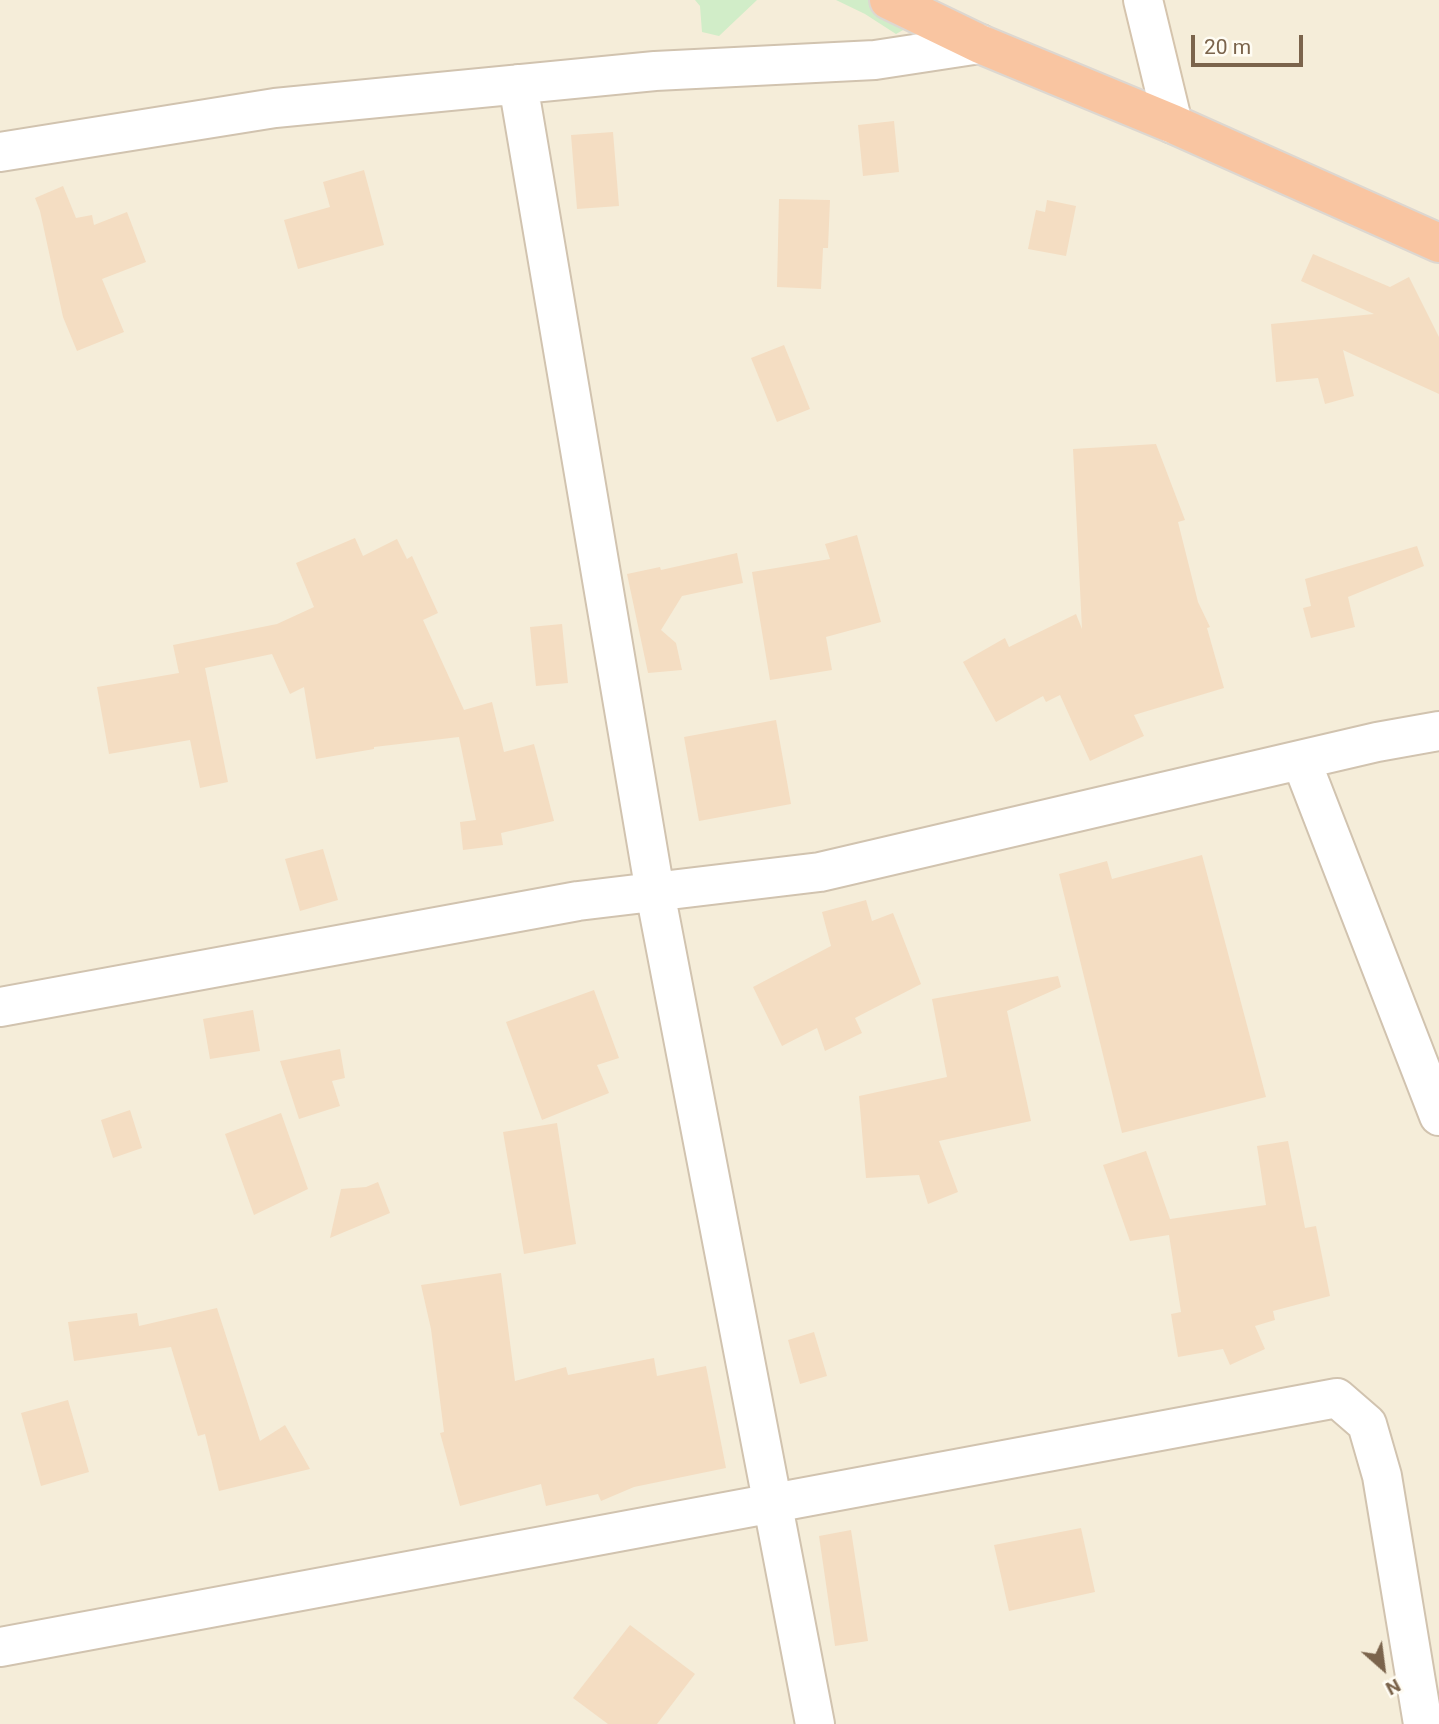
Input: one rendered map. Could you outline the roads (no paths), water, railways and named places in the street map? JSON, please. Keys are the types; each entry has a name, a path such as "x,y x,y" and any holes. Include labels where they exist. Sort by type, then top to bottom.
{"highway":[{"path":"889,0 980,44 1173,124 1439,243"}],"street":[{"path":"1143,0 1173,124"},
{"path":"0,152 275,108 655,71 875,60 980,44"},
{"path":"518,84 655,892 815,1724"},
{"path":"0,1007 578,901 820,872 1377,742 1439,731"},
{"path":"1301,760 1439,1116"},
{"path":"0,1647 1337,1398 1367,1424 1382,1476 1423,1724"}]}
